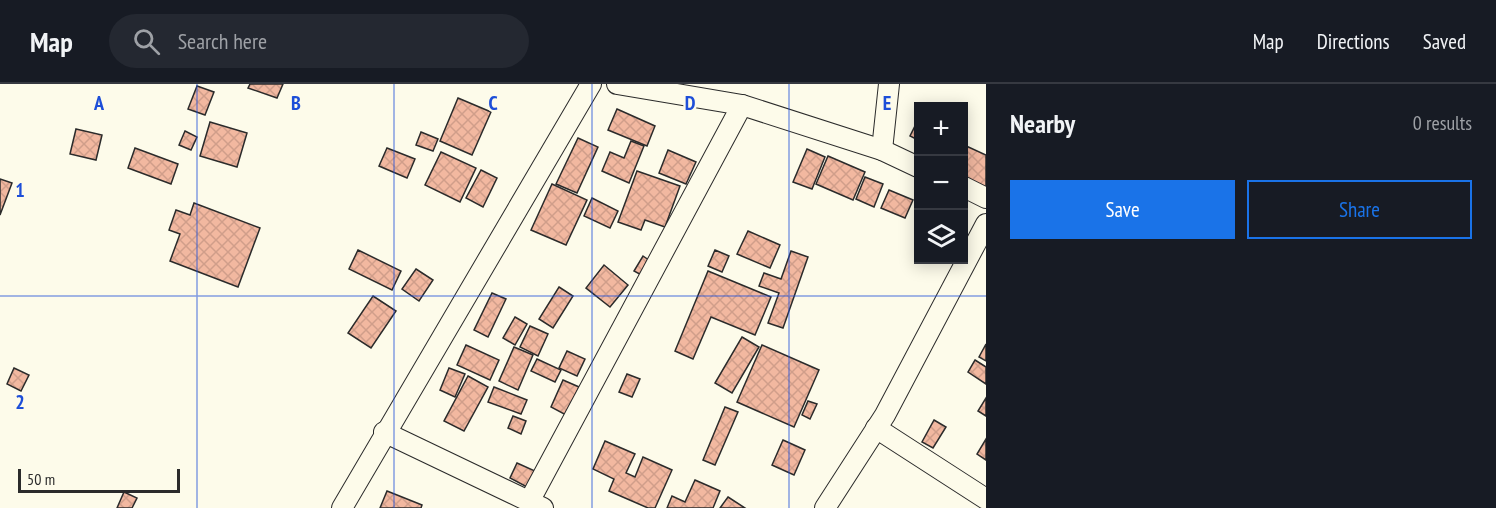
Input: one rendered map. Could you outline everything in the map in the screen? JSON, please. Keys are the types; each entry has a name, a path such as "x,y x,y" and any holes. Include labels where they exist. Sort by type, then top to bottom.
{"street":[{"path":"342,508 384,432 591,84"},
{"path":"617,84 742,105 882,150 914,165"},
{"path":"882,150 889,84"},
{"path":"384,432 537,504 742,105"},
{"path":"968,189 986,198"},
{"path":"825,508 876,428 986,224"},
{"path":"876,428 986,499"}],"building":[{"path":"250,84 283,84 277,98 248,88"},
{"path":"197,86 214,92 205,115 188,109"},
{"path":"458,98 491,112 472,155 440,141"},
{"path":"617,109 655,126 647,146 608,130"},
{"path":"210,122 247,133 237,167 200,156"},
{"path":"76,129 102,135 96,160 70,154"},
{"path":"185,131 197,137 191,150 179,145"},
{"path":"421,132 438,139 433,151 416,145"},
{"path":"578,138 598,147 577,193 556,184"},
{"path":"631,141 644,146 629,183 602,171 610,152 624,158"},
{"path":"968,147 986,155 986,189 968,181"},
{"path":"135,148 178,164 171,184 128,168"},
{"path":"387,148 415,159 407,178 379,166"},
{"path":"807,149 825,157 812,189 793,182"},
{"path":"668,150 696,162 686,184 659,173"},
{"path":"441,152 476,168 460,202 425,185"},
{"path":"828,156 865,172 853,200 816,184"},
{"path":"481,170 497,178 483,207 466,198"},
{"path":"637,171 680,186 665,227 645,220 641,230 618,222"},
{"path":"865,177 883,184 874,207 856,199"},
{"path":"0,179 12,183 0,215"},
{"path":"552,184 587,200 566,245 531,230"},
{"path":"889,190 913,200 905,218 881,208"},
{"path":"592,198 618,211 610,228 584,216"},
{"path":"194,203 260,228 238,287 170,261 180,234 169,230 176,210 190,215"},
{"path":"748,231 780,245 770,268 737,254"},
{"path":"358,250 401,271 392,290 349,269"},
{"path":"715,250 729,256 722,272 708,266"},
{"path":"791,251 808,257 783,328 768,323 779,293 759,286 764,273 781,279"},
{"path":"643,256 653,263 645,277 634,271"},
{"path":"604,265 628,285 610,307 586,288"},
{"path":"416,269 433,280 419,301 402,289"},
{"path":"708,271 771,297 755,335 711,317 693,359 675,351"},
{"path":"559,287 573,296 553,328 539,319"},
{"path":"492,293 506,299 488,337 474,330"},
{"path":"373,296 396,311 371,348 348,333"},
{"path":"515,317 527,324 515,345 503,338"},
{"path":"530,326 548,334 538,356 520,347"},
{"path":"742,337 759,347 732,393 715,383"},
{"path":"986,344 986,361 979,357"},
{"path":"466,345 499,360 490,380 457,365"},
{"path":"762,345 819,370 794,427 737,402"},
{"path":"514,347 533,355 518,390 499,381"},
{"path":"567,351 585,359 577,376 559,368"},
{"path":"537,359 561,370 555,382 531,371"},
{"path":"975,360 986,367 986,384 968,372"},
{"path":"14,368 29,375 21,391 7,384"},
{"path":"449,368 465,374 455,397 440,390"},
{"path":"627,374 640,379 632,397 619,392"},
{"path":"468,376 488,387 464,431 444,421"},
{"path":"563,380 579,387 566,415 551,407"},
{"path":"494,387 527,400 521,414 488,402"},
{"path":"986,398 986,416 978,411"},
{"path":"808,401 817,404 810,419 802,415"},
{"path":"725,407 738,412 715,465 703,460"},
{"path":"513,416 526,421 521,434 508,428"},
{"path":"934,420 946,427 933,448 922,442"},
{"path":"986,439 986,460 977,454"},
{"path":"783,440 805,450 794,475 772,465"},
{"path":"605,441 635,454 626,473 635,477 643,457 672,470 655,508 648,508 609,491 614,479 593,469"},
{"path":"517,463 535,471 527,487 510,478"},
{"path":"695,480 720,491 713,508 667,508 672,496 685,502"},
{"path":"387,491 422,505 421,508 380,508"},
{"path":"124,492 137,498 132,508 117,508"},
{"path":"728,497 745,508 720,508"}]}
